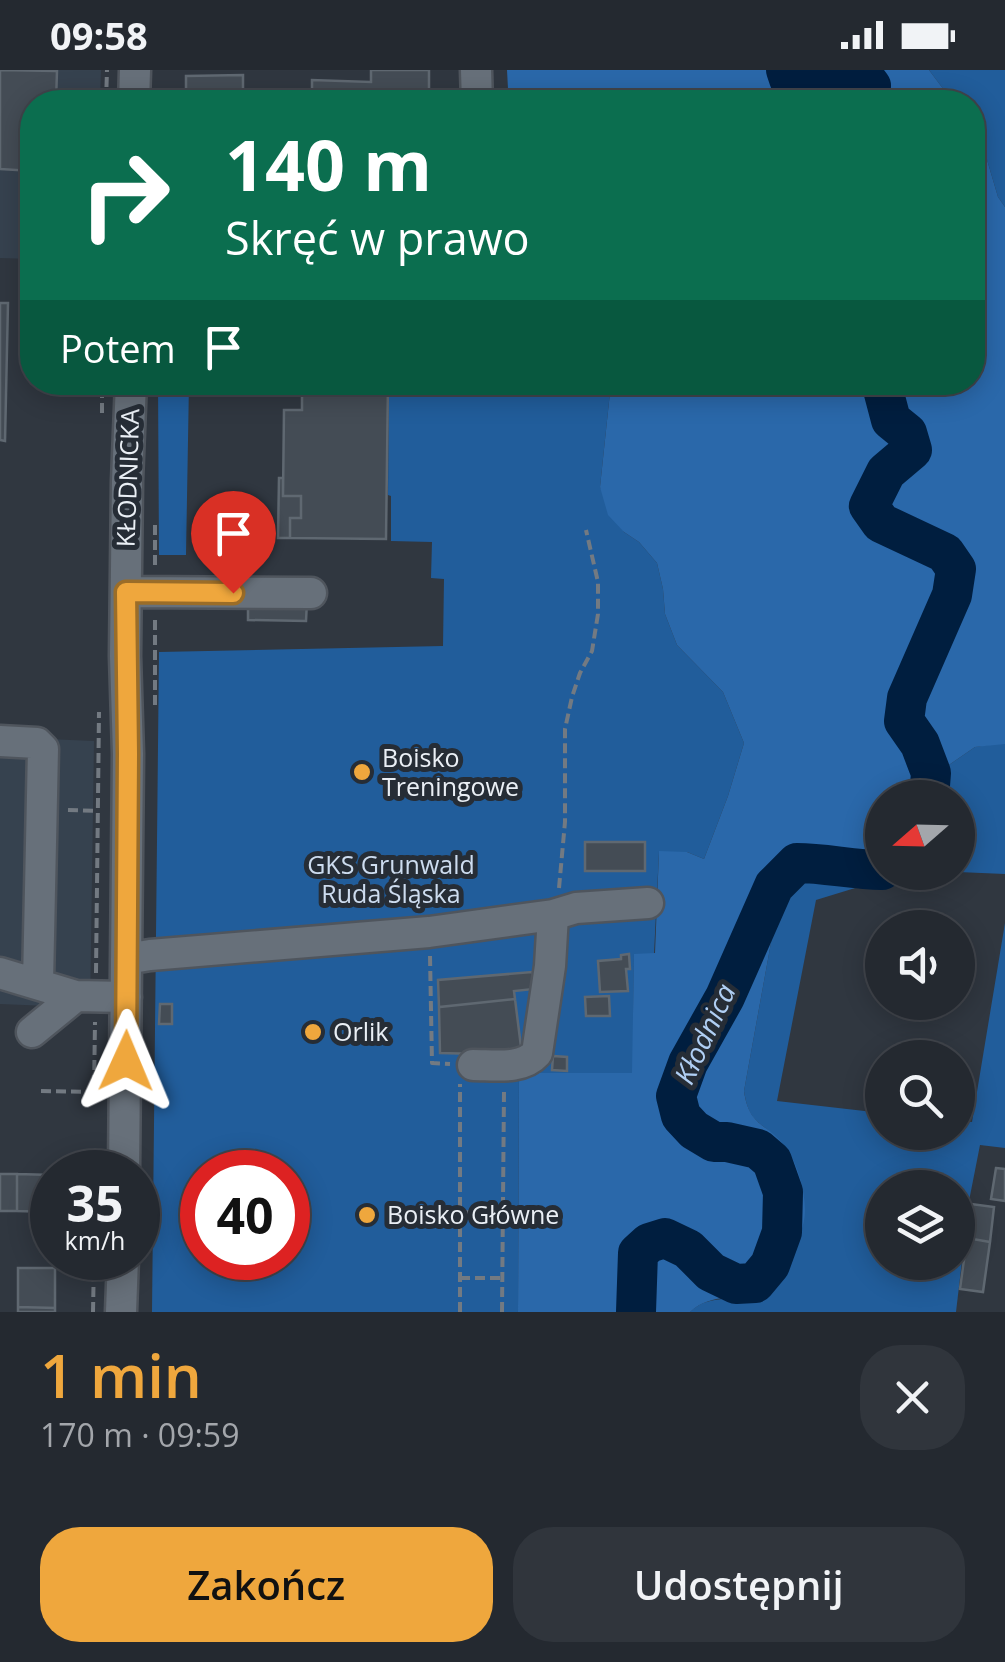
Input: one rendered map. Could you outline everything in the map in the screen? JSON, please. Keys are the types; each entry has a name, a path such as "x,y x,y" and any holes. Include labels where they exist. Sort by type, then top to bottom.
{"street":[{"name":"KŁODNICKA","path":"124,1150 128,754 140,592 126,480 130,395"},
{"path":"140,592 311,594"},
{"path":"0,741 37,743 42,749 38,983"},
{"path":"126,959 429,932 552,915 576,908 648,903"},
{"path":"473,1065 520,1064 536,1053 550,966 552,915"},
{"path":"0,972 86,996 126,997"},
{"path":"32,1032 86,996"},
{"path":"121,1312 122,1280"}],"path":[{"path":"102,395 102,415"},
{"path":"154,514 140,592 154,718"},
{"path":"552,915 564,839 565,729 576,686 592,651 598,614 598,582 586,530"},
{"path":"41,1091 94,1092 86,996 99,700"},
{"path":"429,932 432,1064 473,1065 473,1082 460,1082 460,1312"},
{"path":"502,1312 504,1082"},
{"path":"460,1212 503,1213"},
{"path":"460,1278 502,1278"},
{"path":"93,1312 94,1280"}],"shaded area":[{"path":"0,70 101,70 100,90 20,90 20,259 0,258"},
{"path":"507,70 929,70 944,90 578,88 508,89"},
{"path":"985,153 998,197 1005,207 1005,744 975,747 943,769 942,780 865,780 865,881 803,875 780,893 744,1091 754,1118 789,1152 804,1194 802,1228 778,1279 755,1293 710,1301 690,1312 518,1312 519,1073 632,1073 634,954 655,953 659,851 687,852 704,859 744,743 723,692 677,645 665,614 657,563 608,515 600,487 610,395 985,395"},
{"path":"0,737 94,741 90,1012 73,1007 0,1004"}],"green space":[{"path":"929,70 1005,70 1005,207 998,197 985,153 985,90 944,90"},
{"path":"158,395 189,395 186,555 159,555"},
{"name":"GKS Grunwald Ruda Śląska","path":"389,395 610,395 600,487 624,532 657,563 665,614 677,645 723,692 744,743 728,796 704,859 687,852 659,852 654,954 634,955 633,1073 519,1074 518,1312 152,1312 152,1280 160,1280 160,1150 154,1150 159,652 443,646 444,579 431,578 432,542 391,541"},
{"path":"1005,744 1005,874 975,873 975,780 942,780 943,769 975,747"},
{"path":"803,875 865,881 865,885 816,900 777,1101 865,1111 865,1150 975,1150 975,1104 1005,923 1005,1148 980,1145 975,1170 865,1170 865,1280 960,1280 956,1312 690,1312 706,1302 746,1294 780,1278 801,1228 804,1204 796,1170 782,1144 752,1116 744,1091 780,893"}],"building":[{"path":"0,70 57,71 56,90 20,90 20,170 0,169"},
{"path":"371,70 429,70 429,90 312,90 312,80 371,82"},
{"path":"243,75 243,90 186,90 186,76"},
{"path":"0,303 8,303 5,441 0,440"},
{"path":"302,395 388,395 386,539 290,538 290,518 301,518 301,496 283,496 284,410 302,410"},
{"path":"279,478 283,478 283,496 301,496 301,518 290,518 290,538 278,538"},
{"path":"248,600 307,601 306,621 248,620"},
{"path":"585,842 645,842 645,871 585,871"},
{"path":"629,954 628,991 600,992 598,961 621,959 621,955"},
{"path":"532,972 534,989 514,991 515,999 439,1007 438,980"},
{"path":"609,996 610,1016 586,1016 585,997"},
{"path":"515,999 522,1055 440,1053 439,1007"},
{"path":"160,1004 172,1004 172,1024 159,1024"},
{"path":"553,1056 567,1057 567,1071 552,1070"},
{"path":"996,1168 1005,1169 1005,1201 991,1199"},
{"path":"0,1174 17,1174 17,1211 0,1211"},
{"path":"17,1174 30,1174 30,1211 17,1211"},
{"path":"975,1205 994,1207 990,1242 975,1239"},
{"path":"975,1239 990,1242 983,1292 960,1289 961,1280 975,1280"},
{"path":"18,1268 30,1268 30,1280 55,1280 55,1308 18,1307"},
{"path":"18,1307 55,1308 55,1312 18,1312"}],"waterway":[{"name":"Kłodnica","path":"786,70 789,79 831,80 851,70"},
{"name":"Kłodnica","path":"859,70 870,90"},
{"name":"Kłodnica","path":"884,395 891,420 907,433 912,450 886,472 869,506 881,523 945,553 956,569 952,595 907,698 904,721 920,744 930,780"},
{"name":"Kłodnica","path":"636,1312 638,1253 649,1243 665,1238 688,1249 711,1272 736,1284 755,1283 770,1265 782,1232 783,1192 772,1161 758,1149 714,1142 694,1130 681,1116 676,1096 688,1063 725,997 774,886 797,863 865,869"}],"place":[{"name":"Boisko Treningowe","path":"362,772"},
{"name":"Orlik","path":"313,1032"},
{"name":"Boisko Główne","path":"367,1215"}],"route":[{"path":"126,1061 126,592 233,593"}]}
